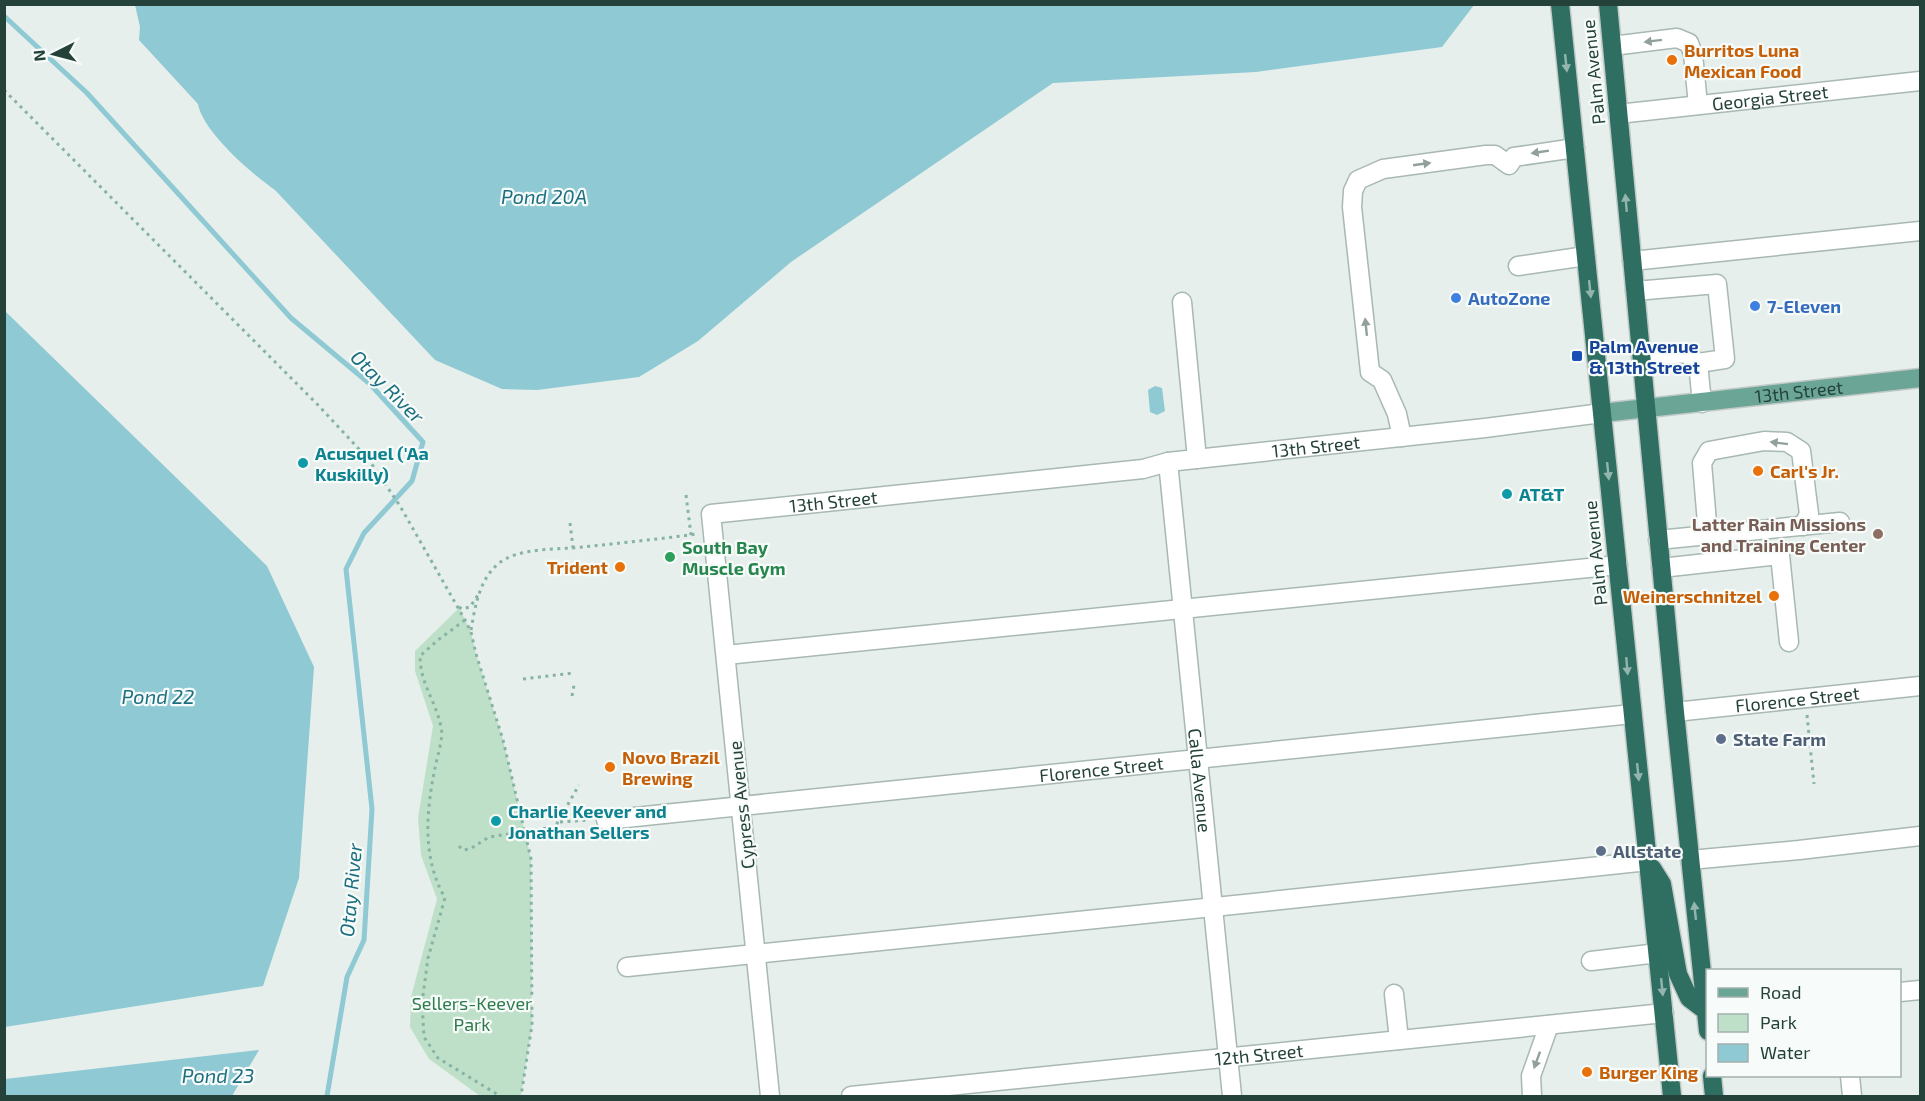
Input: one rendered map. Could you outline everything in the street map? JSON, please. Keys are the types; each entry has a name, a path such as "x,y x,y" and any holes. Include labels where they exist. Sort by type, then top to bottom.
{"highway":[{"name":"Palm Avenue","path":"1560,4 1672,1096"},
{"name":"Palm Avenue","path":"1608,4 1658,540 1706,1002"},
{"path":"1648,861 1662,884 1678,974 1689,998 1706,1010"},
{"path":"1712,1077 1714,1096"}],"main road":[{"name":"13th Street","path":"1602,413 1920,378"}],"street":[{"path":"1612,46 1677,38 1689,43 1693,54 1698,105"},
{"name":"Georgia Street","path":"1618,114 1920,81"},
{"path":"1402,437 1397,414 1382,380 1370,372 1352,207 1353,191 1358,180 1383,169 1486,155 1495,155 1509,165 1514,157 1575,148"},
{"path":"1632,261 1920,231"},
{"path":"1518,266 1586,256"},
{"path":"1635,291 1717,284 1725,359 1698,363"},
{"path":"1182,302 1197,459"},
{"path":"1641,357 1686,353 1698,363 1702,403"},
{"name":"13th Street","path":"711,514 1143,469 1168,462 1602,413"},
{"path":"1708,535 1702,463 1709,451 1764,441 1787,442 1801,451 1809,514 1803,526"},
{"name":"Calla Avenue","path":"1168,462 1232,1096"},
{"name":"Cypress Avenue","path":"711,514 770,1096"},
{"path":"1658,540 1840,522"},
{"path":"1661,568 1780,555 1789,642"},
{"path":"726,655 1618,565"},
{"name":"Florence Street","path":"1675,712 1920,686"},
{"name":"Florence Street","path":"602,820 1632,714"},
{"path":"1690,860 1920,836"},
{"path":"627,967 1389,890 1648,861"},
{"path":"1591,961 1658,953"},
{"path":"1901,992 1920,990"},
{"path":"1394,994 1399,1040"},
{"name":"12th Street","path":"851,1096 1664,1013"},
{"path":"1532,1096 1531,1076 1549,1025"},
{"path":"1850,1077 1852,1096"}],"path":[{"path":"4,90 318,405 369,460 400,506 458,606 471,632 503,740 531,859 532,1025 521,1096"},
{"path":"686,495 691,535"},
{"path":"570,523 573,548"},
{"path":"471,632 484,579 504,560 513,555 540,550 703,533"},
{"path":"458,606 462,609 470,607 481,591"},
{"path":"465,620 420,656 420,672 442,729 428,802 428,851 438,886 445,898 428,958 422,1003 424,1037 438,1058 500,1096"},
{"path":"523,679 573,674"},
{"path":"572,696 574,685"},
{"path":"1805,698 1814,784"},
{"path":"459,846 463,850 470,849 489,837 555,827 579,785"},
{"path":"559,822 602,820"}],"green space":[{"name":"Sellers-Keever Park","path":"459,608 471,632 503,740 531,859 532,1025 521,1096 480,1096 429,1059 410,1027 411,997 437,899 421,855 418,818 433,726 415,671 415,651"}],"water":[{"name":"Pond 20A","path":"135,4 1474,5 1442,47 1256,72 1053,83 791,262 698,341 639,377 537,390 502,389 435,360 275,190 254,174 218,139 202,115 198,104 139,40 140,27"},
{"name":"Pond 22","path":"5,311 267,566 314,667 299,878 263,986 5,1027"},
{"path":"1155,386 1162,388 1165,411 1157,415 1150,412 1148,390"},
{"name":"Pond 23","path":"259,1050 232,1096 5,1096 5,1079"}],"waterway":[{"name":"Otay River","path":"4,16 87,93 291,318 370,384 423,442 412,481 364,533 346,569 372,809 364,940 347,977 327,1096"}],"place":[{"name":"Burritos Luna Mexican Food","path":"1672,60"},
{"name":"AutoZone","path":"1456,298"},
{"name":"7-Eleven","path":"1755,306"},
{"name":"Palm Avenue & 13th Street","path":"1577,356"},
{"name":"Acusquel ('Aa Kuskilly)","path":"303,463"},
{"name":"Carl's Jr.","path":"1758,471"},
{"name":"AT&T","path":"1507,494"},
{"name":"Latter Rain Missions and Training Center","path":"1878,534"},
{"name":"South Bay Muscle Gym","path":"670,557"},
{"name":"Trident","path":"620,567"},
{"name":"Weinerschnitzel","path":"1774,596"},
{"name":"State Farm","path":"1721,739"},
{"name":"Novo Brazil Brewing","path":"610,767"},
{"name":"Charlie Keever and Jonathan Sellers","path":"496,821"},
{"name":"Allstate","path":"1601,851"},
{"name":"Burger King","path":"1587,1072"}]}
